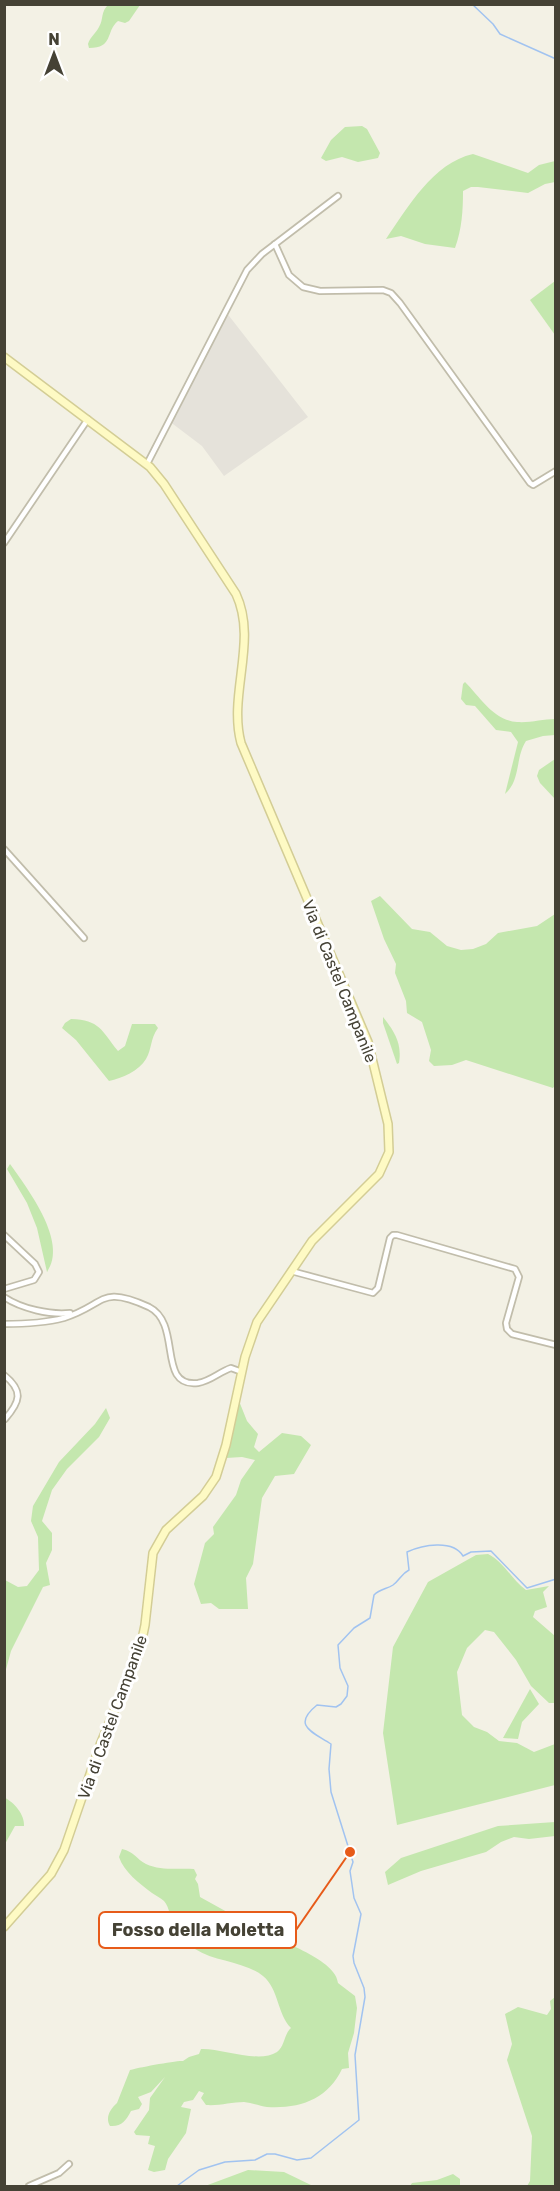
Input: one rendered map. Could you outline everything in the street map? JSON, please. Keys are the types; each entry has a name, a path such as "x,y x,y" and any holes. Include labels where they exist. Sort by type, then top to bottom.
{"street":[{"path":"147,464 241,279 252,264 275,244 338,196"},
{"path":"275,244 288,273 295,282 303,287 320,291 380,290 393,294 530,483 538,484 555,471"},
{"name":"Via di Castel Campanile","path":"4,357 147,464 162,481 231,584 240,604 244,624 237,713 241,742 371,1051 388,1124 389,1149 381,1172 321,1231 257,1322 248,1345 226,1445 216,1477 200,1499 166,1530 154,1550 150,1562 146,1621 140,1650 103,1736 62,1855 51,1874 4,1928"},
{"path":"4,543 88,419"},
{"path":"4,849 84,938"},
{"path":"4,1235 35,1264 39,1272 37,1277 31,1281 4,1289"},
{"path":"291,1271 374,1293 378,1288 391,1237 396,1235 409,1238 515,1269 519,1277 506,1323 507,1329 512,1334 555,1345"},
{"path":"4,1323 49,1321 76,1313 106,1297 116,1296 148,1307 162,1317 167,1330 173,1369 181,1379 190,1383 200,1383 231,1368 242,1372"},
{"path":"4,1297 17,1304 43,1311 62,1314 76,1313"},
{"path":"4,1375 13,1384 18,1398 15,1407 4,1419"},
{"path":"29,2187 57,2174 69,2164"}],"shaded area":[{"path":"226,312 308,417 224,476 202,446 169,421 172,416 176,416"}],"green space":[{"path":"109,4 140,5 129,21 125,23 118,21 114,25 106,42 89,48 88,44 99,27 104,10"},
{"path":"362,126 367,129 380,153 378,158 358,162 342,157 326,161 321,158 331,140 345,127"},
{"path":"473,154 528,173 539,165 555,161 555,182 545,184 528,193 478,187 471,187 463,191 462,220 455,248 425,244 401,236 386,239 413,200 434,176 459,159"},
{"path":"555,281 555,335 530,300"},
{"path":"465,682 494,713 501,717 517,722 555,719 555,735 526,741 520,754 516,776 505,794 518,742 511,732 496,730 475,706 466,705 461,699"},
{"path":"555,759 555,799 540,783 537,776 539,770"},
{"path":"380,896 412,929 430,932 447,946 461,950 473,949 486,944 498,933 537,926 555,914 556,1084 553,1088 466,1060 452,1065 434,1066 429,1061 431,1050 422,1022 407,1013 406,1001 395,973 396,964 384,939 371,901"},
{"path":"383,1017 394,1033 398,1044 400,1056 397,1064 383,1023"},
{"path":"71,1019 94,1024 118,1051 125,1046 132,1024 155,1024 158,1028 143,1063 130,1073 109,1081 76,1040 62,1028"},
{"path":"10,1164 35,1201 49,1231 53,1246 52,1260 47,1272 37,1228 27,1203 7,1169"},
{"path":"239,1401 247,1421 258,1434 254,1447 259,1452 282,1433 301,1436 311,1445 294,1474 275,1476 262,1498 253,1564 246,1578 248,1609 219,1609 211,1603 201,1604 194,1584 205,1543 214,1534 213,1527 236,1495 241,1480 255,1460 242,1457 226,1458"},
{"path":"106,1408 110,1418 99,1437 67,1469 52,1490 42,1521 52,1533 52,1550 46,1563 50,1585 43,1587 11,1651 5,1673 5,1580 18,1587 27,1586 39,1570 38,1537 31,1521 33,1506 59,1462 95,1424"},
{"path":"488,1554 526,1590 549,1586 543,1592 547,1607 535,1611 533,1617 555,1636 555,1703 549,1703 531,1686 516,1660 494,1632 485,1630 467,1648 457,1672 462,1715 474,1727 487,1732 499,1741 517,1743 534,1752 555,1744 555,1785 397,1825 383,1733 393,1647 428,1582 476,1555"},
{"path":"530,1689 539,1704 522,1722 518,1739 503,1738"},
{"path":"5,1798 18,1809 24,1826 15,1826 5,1844"},
{"path":"555,1822 555,1836 529,1839 514,1837 486,1852 421,1871 388,1885 385,1872 401,1858 498,1826"},
{"path":"122,1849 152,1866 194,1869 200,1897 258,1929 261,1935 293,1946 318,1959 335,1975 338,1983 355,1996 357,2008 354,2033 348,2053 349,2068 342,2069 329,2088 321,2095 302,2104 291,2106 267,2107 244,2102 206,2105 201,2098 204,2093 199,2091 193,2100 184,2102 181,2107 191,2109 186,2133 168,2159 165,2170 154,2172 148,2170 155,2146 148,2144 150,2136 136,2135 134,2132 149,2110 150,2098 165,2077 151,2092 138,2097 142,2104 139,2109 131,2111 123,2123 110,2126 108,2120 130,2070 183,2061 199,2054 201,2049 250,2056 269,2055 280,2049 291,2028 283,2016 272,1988 263,1976 247,1967 211,1957 188,1945 179,1937 174,1931 169,1910 164,1901 124,1868 119,1857"},
{"path":"555,1997 555,2186 527,2186 530,2181 532,2136 507,2060 512,2044 505,2014 518,2007 547,2015 551,2009 550,2001"},
{"path":"248,2170 284,2172 313,2186 205,2186"},
{"path":"453,2174 460,2179 460,2186 410,2186 412,2183 437,2180"}],"waterway":[{"path":"472,4 500,34 556,59"},
{"path":"177,2186 199,2170 225,2162 255,2160 267,2154 297,2160 311,2158 359,2120 355,2055 365,1997 353,1956 361,1914 354,1898 350,1871 353,1862 331,1792 329,1769 331,1744 307,1728 305,1723 309,1712 317,1705 336,1707 347,1696 348,1686 340,1668 338,1645 354,1628 370,1618 374,1595 393,1585 409,1570 407,1552 413,1549 445,1545 452,1547 463,1556 471,1552 491,1551 527,1588 556,1579"}],"place":[{"name":"Fosso della Moletta","path":"350,1852"}]}
